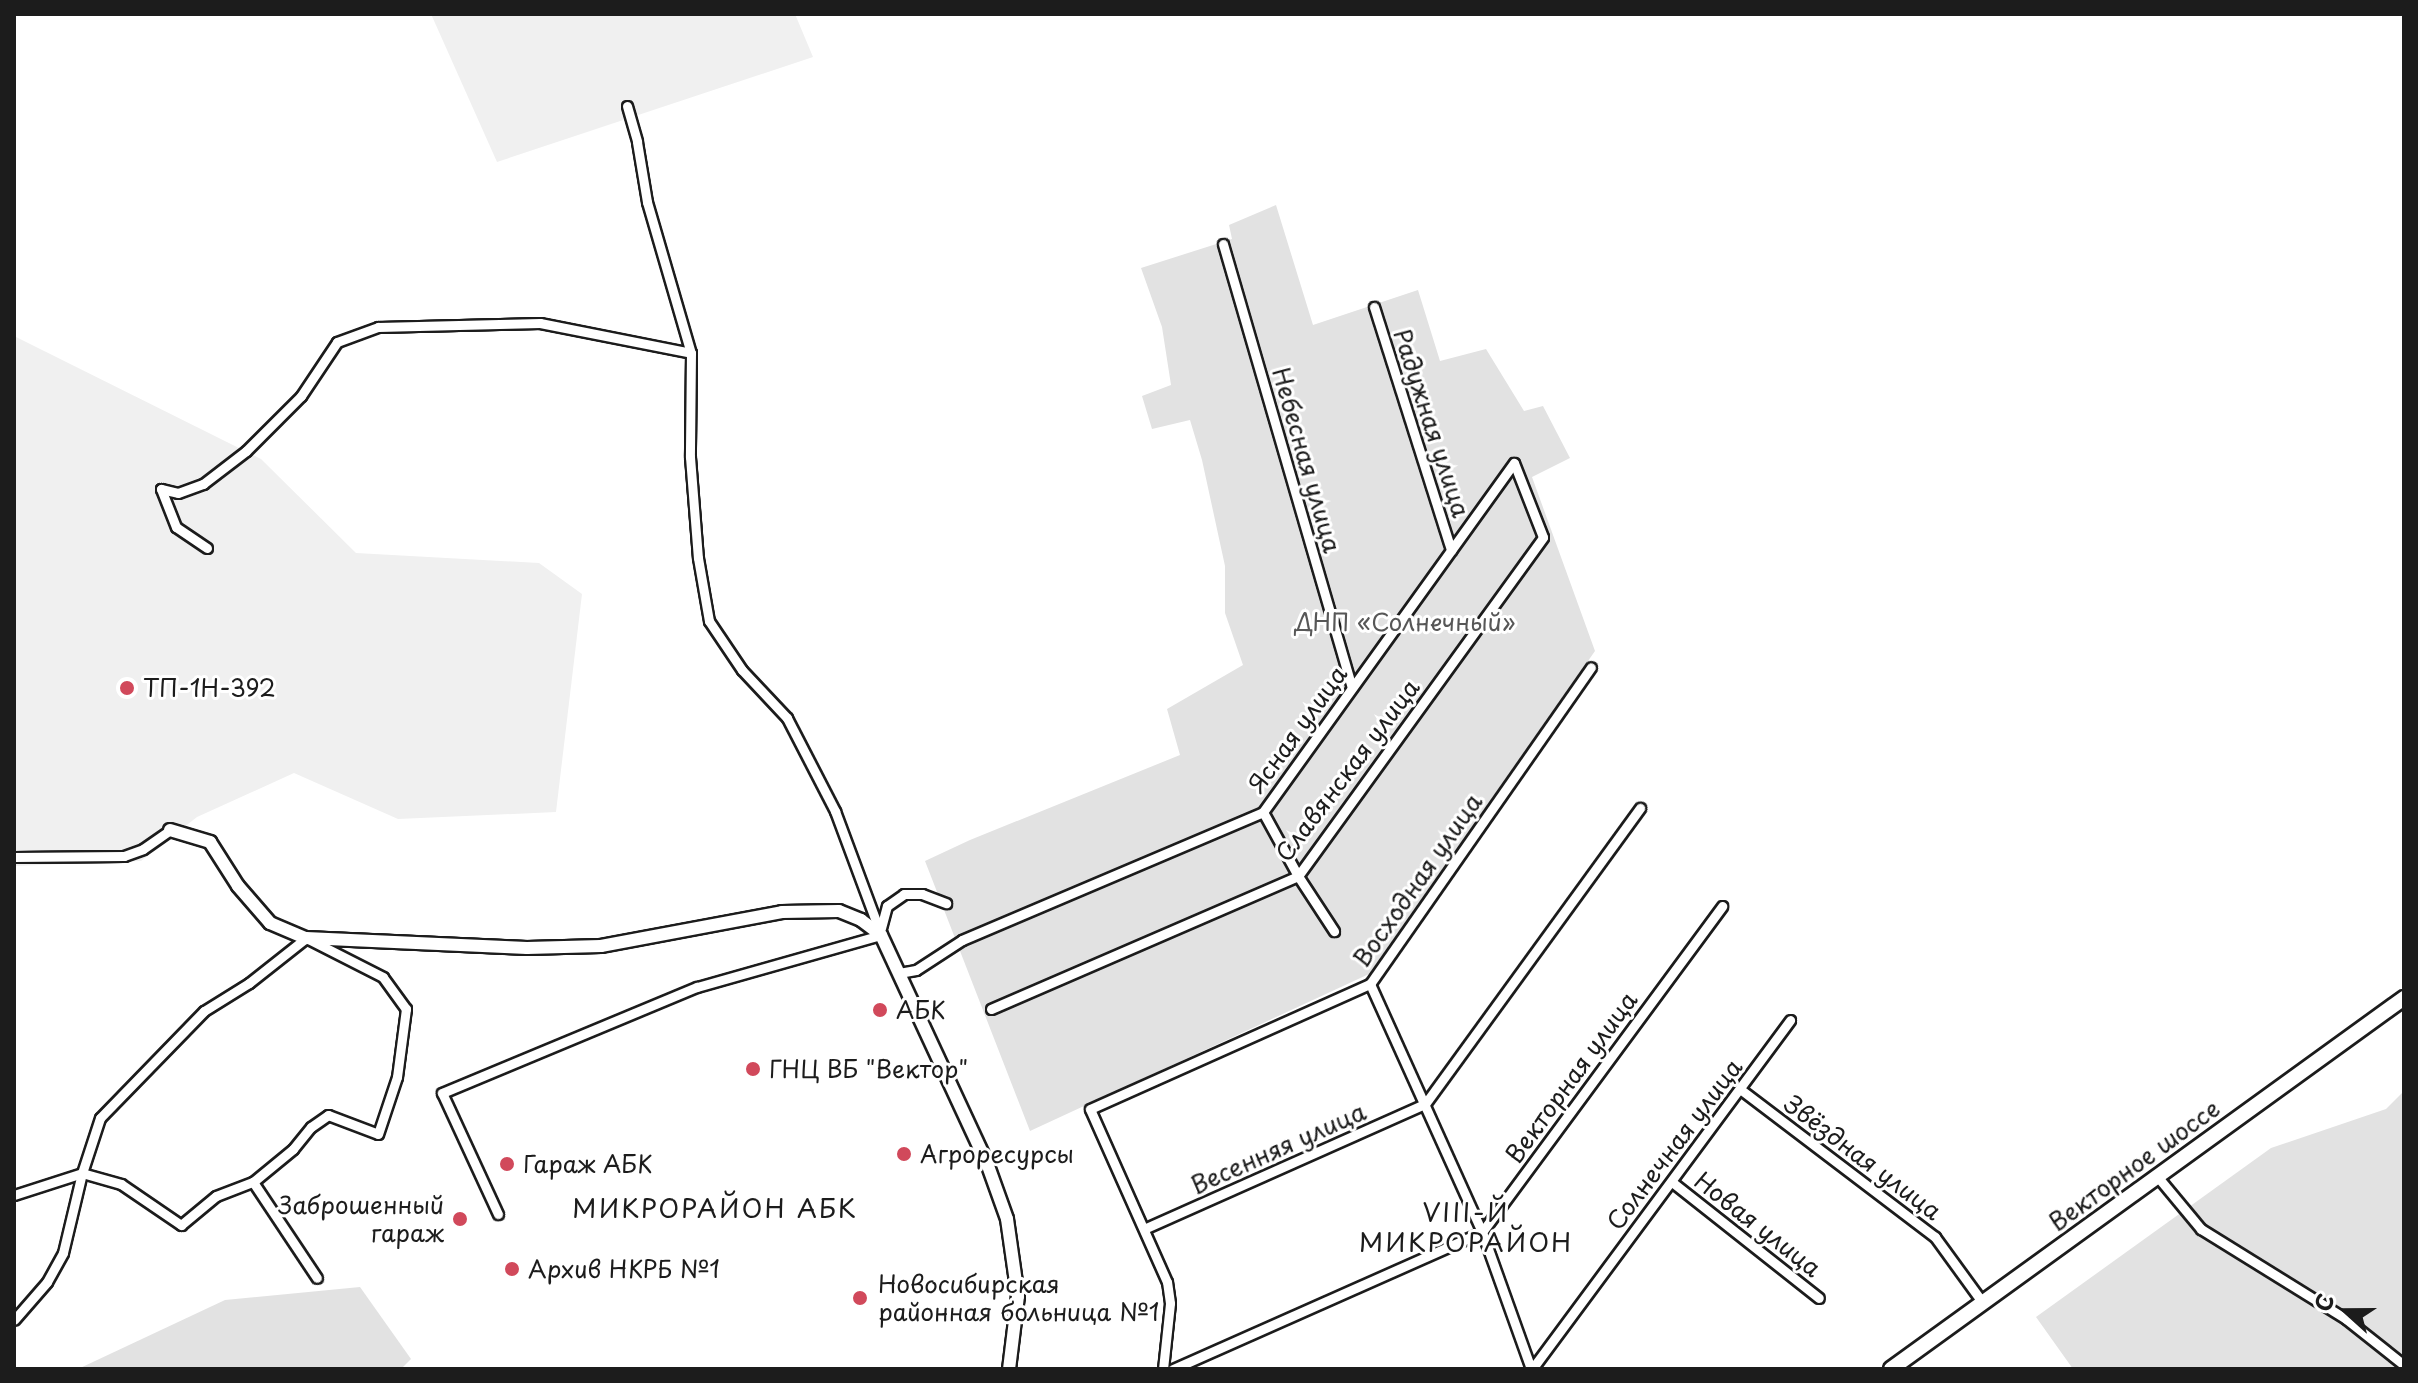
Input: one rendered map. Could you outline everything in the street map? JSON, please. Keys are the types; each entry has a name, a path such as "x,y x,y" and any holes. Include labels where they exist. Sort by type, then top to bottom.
{"main road":[{"name":"Векторное шоссе","path":"1891,1369 2404,998"}],"street":[{"path":"627,106 637,142 647,202 691,353 690,457 698,558 709,621 742,670 787,718 835,811 881,935 987,1163 1007,1219 1018,1296 1009,1369"},
{"name":"Небесная улица","path":"1223,244 1352,687"},
{"name":"Радужная улица","path":"1374,307 1451,550"},
{"path":"207,548 176,527 161,489 178,493 203,484 246,451 301,396 337,342 378,327 540,323 691,353"},
{"name":"Ясная улица","path":"899,973 916,970 962,940 1263,812 1514,463"},
{"name":"Славянская улица","path":"991,1009 1298,876 1543,537 1514,463"},
{"name":"Восходная улица","path":"1146,1228 1090,1109 1370,984 1591,667"},
{"path":"1425,1104 1640,808"},
{"path":"1263,812 1298,876 1334,931"},
{"path":"14,857 124,856 143,849 170,830 210,842 238,886 270,923 383,977 406,1009 397,1077 378,1134 328,1115 253,1182 216,1196 181,1225 121,1184 82,1173 14,1195"},
{"path":"881,935 882,915 887,906 904,894 922,894 946,903"},
{"name":"Векторная улица","path":"1173,1369 1482,1232 1722,906"},
{"path":"14,1320 47,1282 63,1253 82,1173 100,1118 204,1011 249,983 306,938 527,948 601,946 816,909 839,911 881,935"},
{"path":"498,1214 442,1093 697,987 881,935"},
{"path":"1370,984 1482,1232 1531,1369"},
{"name":"Солнечная улица","path":"1531,1369 1790,1020"},
{"name":"Звёздная улица","path":"1740,1089 1935,1237 1983,1303"},
{"name":"Весенняя улица","path":"1146,1228 1425,1104"},
{"path":"2157,1176 2201,1229 2346,1319 2404,1365"},
{"path":"253,1182 317,1278"},
{"name":"Новая улица","path":"1672,1182 1819,1298"},
{"path":"1146,1228 1165,1274 1170,1303 1163,1369"}],"shaded area":[{"path":"431,14 795,14 813,57 497,162"},
{"path":"14,336 261,459 356,553 539,563 582,594 556,812 398,819 294,773 197,817 141,861 14,866"}],"green space":[{"name":"ДНП «Солнечный»","path":"1276,205 1313,325 1418,290 1440,361 1486,349 1524,411 1543,406 1570,458 1532,477 1595,651 1369,974 1030,1131 925,861 1180,755 1167,709 1243,665 1225,613 1225,566 1190,420 1152,429 1142,396 1171,385 1162,327 1141,268 1232,239 1229,225"},
{"path":"2404,1091 2404,1369 2073,1369 2036,1317 2271,1148 2386,1109"},
{"path":"360,1287 411,1359 401,1369 78,1369 225,1300"}],"place":[{"name":"ТП-1Н-392","path":"127,688"},
{"name":"АБК","path":"880,1010"},
{"name":"ГНЦ ВБ \"Вектор\"","path":"753,1069"},
{"name":"Агроресурсы","path":"904,1154"},
{"name":"Гараж АБК","path":"507,1164"},
{"name":"Заброшенный гараж","path":"460,1219"},
{"name":"Архив НКРБ №1","path":"512,1269"},
{"name":"Новосибирская районная больница №1","path":"860,1298"}],"district":[{"name":"МИКРОРАЙОН АБК","path":"715,1208"},
{"name":"VIII-Й МИКРОРАЙОН","path":"1466,1227"}]}
